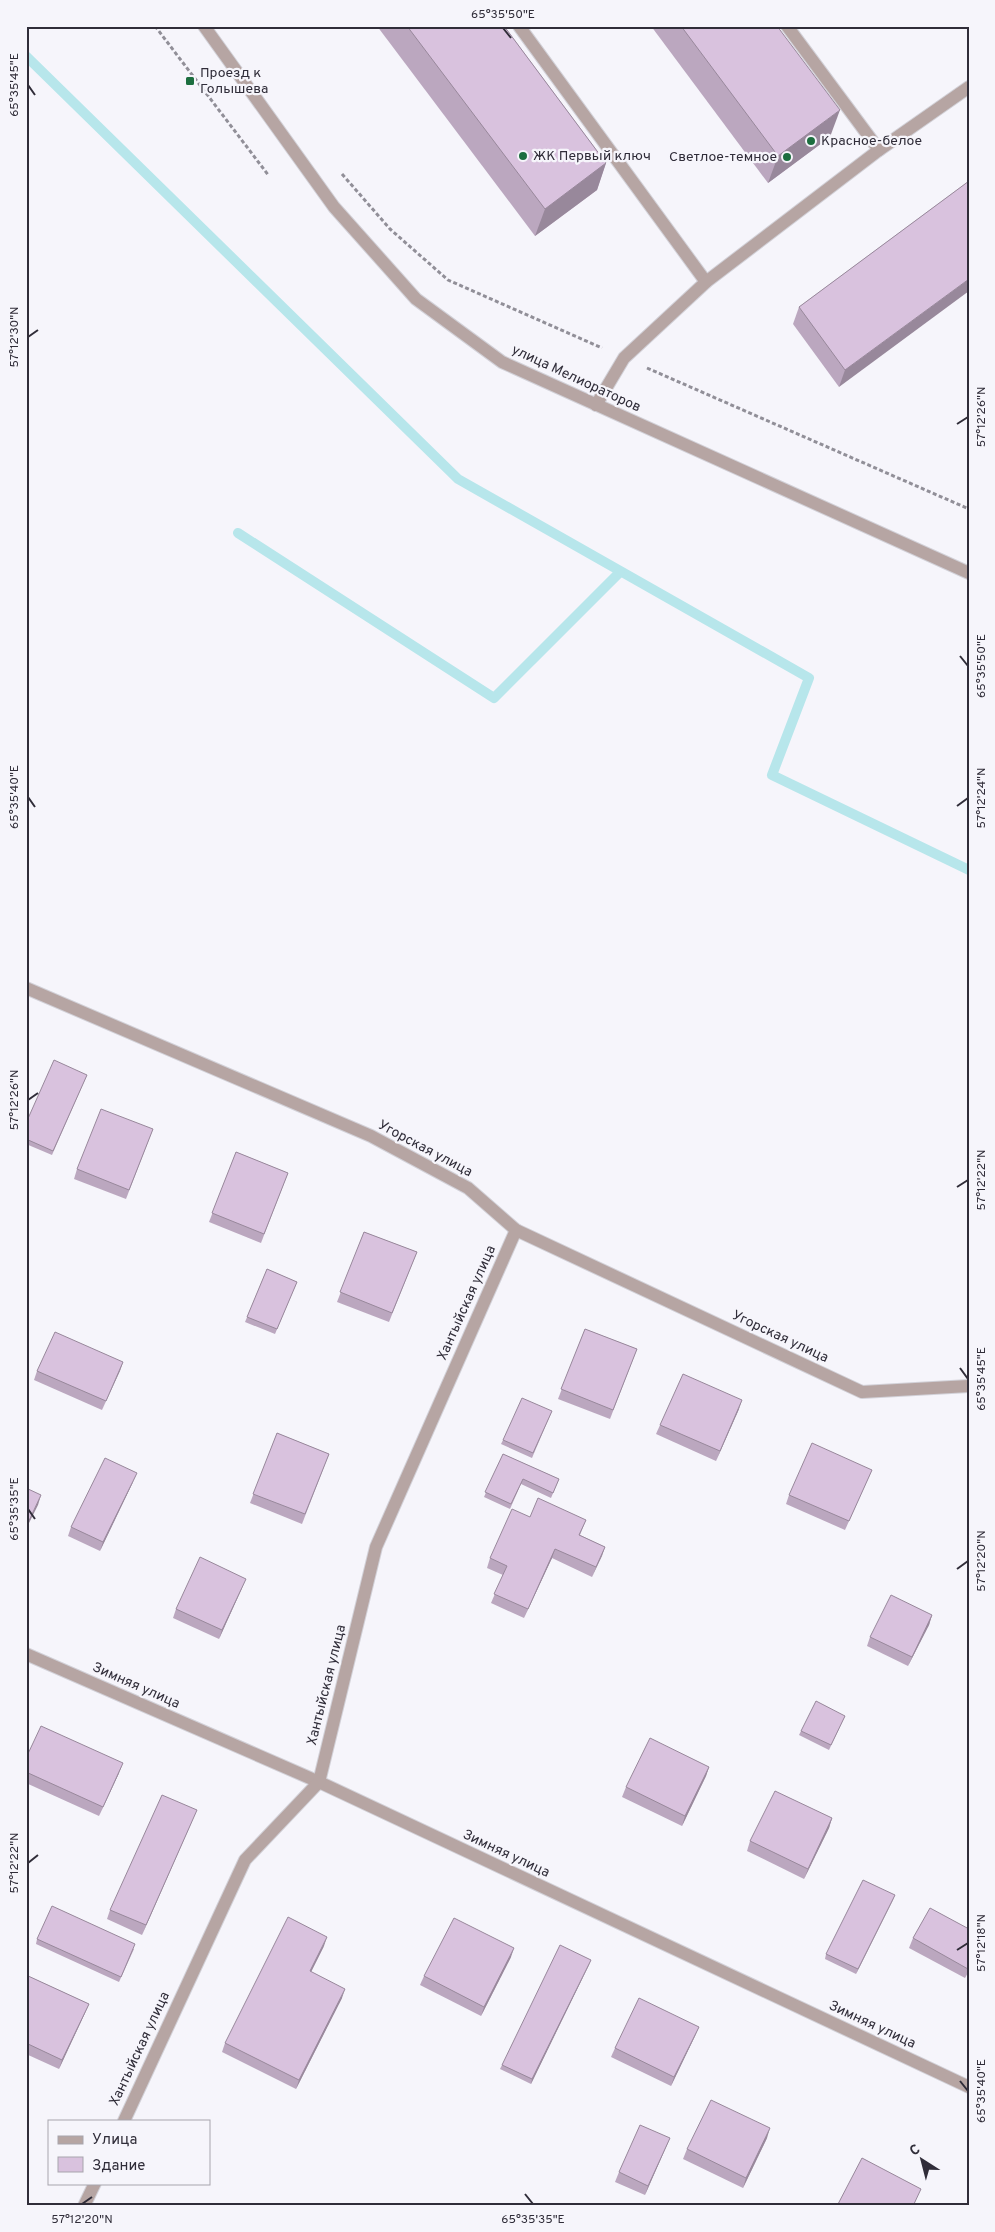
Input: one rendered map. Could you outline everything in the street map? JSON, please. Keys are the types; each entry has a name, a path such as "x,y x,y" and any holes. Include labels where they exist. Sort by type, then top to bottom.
{"street":[{"name":"улица Мелиораторов","path":"204,26 334,207 416,299 502,362 969,573"},
{"path":"519,26 706,282"},
{"path":"787,26 879,150"},
{"path":"596,405 624,358 706,282 879,150 969,87"},
{"name":"Угорская улица","path":"26,988 371,1136 468,1188 516,1230 862,1392 969,1386"},
{"name":"Хантыйская улица","path":"124,2120 245,1860 319,1782 376,1548 516,1230"},
{"name":"Зимняя улица","path":"26,1654 319,1782 969,2087"},
{"path":"84,2206 95,2184"}],"path":[{"path":"155,26 269,176"},
{"path":"341,172 390,230 448,280 969,510"}],"building":[{"name":"ЖК Первый ключ","path":"407,26 504,26 606,163 545,209"},
{"path":"681,26 777,26 840,110 778,156"},
{"path":"969,181 969,279 845,370 799,307"},
{"path":"54,1060 87,1075 53,1151 26,1139 26,1123"},
{"path":"101,1109 153,1129 129,1190 77,1169"},
{"path":"236,1152 288,1173 264,1234 212,1213"},
{"path":"364,1232 417,1252 392,1313 340,1292"},
{"path":"267,1269 297,1282 277,1329 247,1317"},
{"path":"585,1329 637,1349 613,1410 561,1389"},
{"path":"55,1332 123,1362 106,1401 37,1371"},
{"path":"683,1374 742,1400 720,1451 660,1425"},
{"path":"522,1398 552,1411 533,1453 503,1440"},
{"path":"277,1433 329,1454 305,1514 253,1494"},
{"path":"812,1443 872,1470 849,1521 789,1495"},
{"path":"503,1454 559,1479 553,1493 523,1479 511,1504 485,1492"},
{"path":"105,1458 137,1473 103,1542 71,1527"},
{"path":"26,1488 41,1495 26,1527"},
{"path":"538,1498 586,1520 579,1535 605,1547 596,1567 555,1549 528,1609 494,1594 507,1566 490,1558 512,1509 530,1517"},
{"path":"200,1557 246,1579 222,1630 176,1609"},
{"path":"891,1595 932,1615 912,1657 870,1637"},
{"path":"816,1701 845,1716 831,1745 801,1731"},
{"path":"41,1726 123,1763 103,1807 26,1772 26,1758"},
{"path":"650,1738 709,1767 685,1816 626,1787"},
{"path":"775,1791 832,1818 808,1869 750,1841"},
{"path":"162,1795 197,1810 146,1925 110,1910"},
{"path":"863,1880 895,1895 858,1969 826,1954"},
{"path":"52,1906 135,1944 121,1977 37,1939"},
{"path":"930,1908 969,1929 968,1969 913,1938"},
{"path":"288,1917 327,1937 310,1971 345,1989 299,2080 225,2043"},
{"path":"454,1918 514,1948 484,2007 424,1976"},
{"path":"560,1945 591,1960 532,2079 502,2065"},
{"path":"26,1975 89,2004 62,2060 26,2043"},
{"path":"639,1998 699,2027 674,2077 615,2048"},
{"path":"711,2100 770,2128 746,2178 687,2149"},
{"path":"640,2125 670,2138 648,2186 619,2172"},
{"path":"862,2158 921,2189 913,2206 837,2206"}],"waterway":[{"path":"26,56 458,479 809,678 772,775 969,870"},
{"path":"238,533 494,698 620,572"}],"place":[{"name":"Проезд к Голышева","path":"190,81"},
{"name":"Красное-белое","path":"811,141"},
{"name":"ЖК Первый ключ","path":"523,156"},
{"name":"Светлое-темное","path":"787,157"}]}
